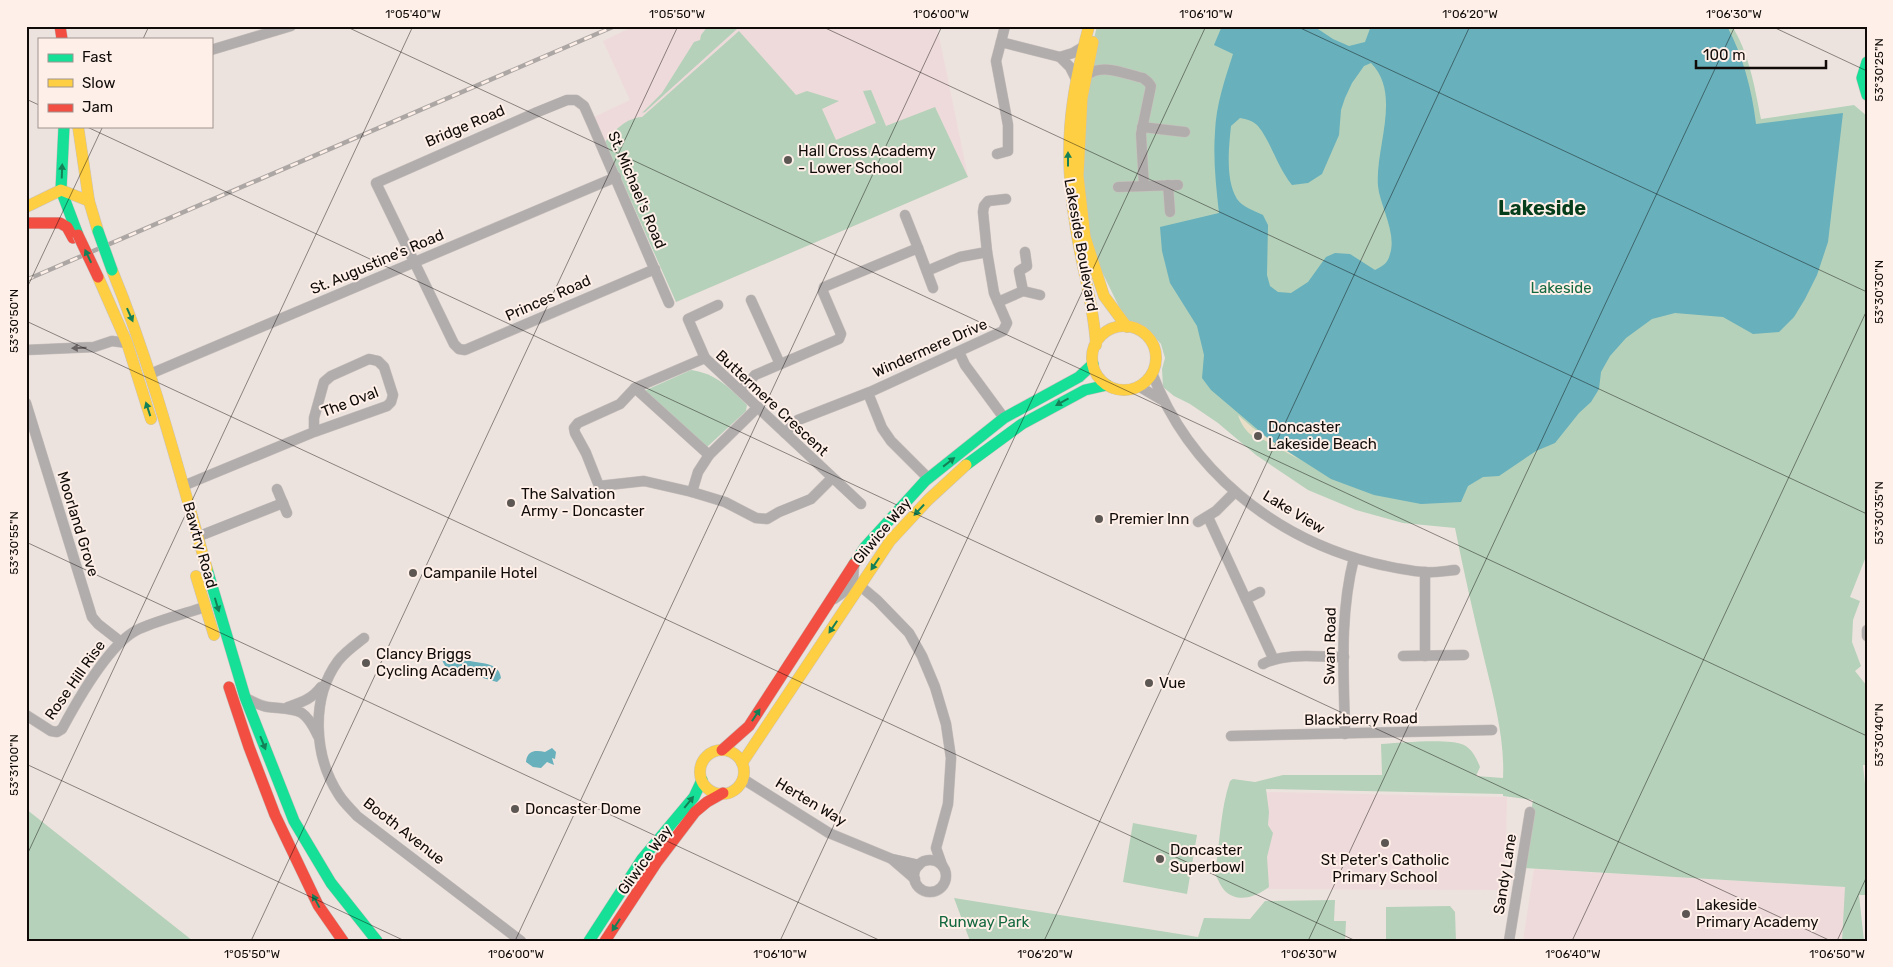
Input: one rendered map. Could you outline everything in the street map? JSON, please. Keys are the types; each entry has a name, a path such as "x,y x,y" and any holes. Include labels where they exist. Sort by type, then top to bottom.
{"main road":[{"name":"Lakeside Boulevard","path":"1089,26 1087,49 1081,77 1071,102 1068,154 1069,186 1079,249 1091,298 1096,345"},
{"name":"Lakeside Boulevard","path":"1087,49 1097,26"},
{"path":"1867,62 1862,71 1862,79 1867,95"},
{"name":"Lakeside Boulevard","path":"1081,77 1082,98 1078,176 1085,237 1104,296 1127,327"},
{"path":"64,128 61,190 76,236 127,343 161,450"},
{"name":"Bawtry Road","path":"78,128 89,201 112,270 133,321 150,374 245,697 294,820 331,883 377,941"},
{"path":"26,207 61,190 89,201"},
{"path":"26,223 60,223 76,236"},
{"path":"1127,327 1138,330 1149,338 1154,348 1156,360 1152,373 1140,387 1128,390 1107,385 1099,378 1093,364 1093,352 1096,345 1105,333 1114,328 1127,327"},
{"name":"Gliwice Way","path":"722,750 749,726 865,547 928,478 1004,418 1079,377 1093,364"},
{"name":"Gliwice Way","path":"742,763 890,542 928,500 973,459 1022,424 1086,390 1107,385"},
{"name":"Bawtry Road","path":"192,561 218,649"},
{"path":"226,674 249,747 275,815 318,905 343,941"},
{"path":"722,750 730,751 738,757 744,772 743,779 737,787 731,792 722,793 712,791 706,786 702,780 701,765 710,753 722,750"},
{"name":"Gliwice Way","path":"588,941 642,859 694,797 702,780"},
{"name":"Gliwice Way","path":"606,941 662,856 696,812 707,802 722,793"},
{"path":"331,883 363,941"}],"street":[{"path":"212,50 291,26"},
{"path":"997,154 1008,151 1008,125 996,61 1005,26"},
{"path":"1000,42 1060,57 1087,49 1099,62 1112,70"},
{"path":"1060,57 1081,77 1095,70 1112,70 1143,78 1151,86 1142,127 1144,186"},
{"name":"St. Michael's Road","path":"567,100 576,100 584,106 669,303"},
{"name":"Bridge Road","path":"414,262 376,182 567,100"},
{"path":"1142,127 1189,133"},
{"name":"St. Augustine's Road","path":"150,374 616,177"},
{"path":"1118,188 1173,185 1170,212"},
{"name":"Windermere Drive","path":"785,433 798,420 868,392 1003,331 1007,323 994,293 983,212 984,206 988,201 1006,199"},
{"path":"906,215 933,288"},
{"path":"741,391 756,375 839,339 840,334 823,292 824,288 918,248"},
{"path":"926,271 960,256 987,252"},
{"path":"1023,291 1020,271 1027,266 1025,252"},
{"name":"Princes Road","path":"414,262 454,344 459,349 465,350 654,269"},
{"path":"998,302 1023,291 1040,295"},
{"path":"751,300 780,364"},
{"path":"704,358 688,319 718,305"},
{"path":"26,350 94,347 112,341 127,343"},
{"path":"959,352 965,365 1004,418"},
{"name":"Buttermere Crescent","path":"832,478 812,499 779,512 767,519 756,518 725,502 644,481 599,486 574,428 578,423 620,404 636,388 704,358 861,504"},
{"name":"The Oval","path":"183,486 314,432 387,406 391,402 393,395 384,366 378,361 369,359 331,376 324,382 314,418 314,432"},
{"name":"Lake View","path":"1152,373 1162,400 1184,435 1213,470 1235,492 1267,518 1329,550 1354,558 1389,567 1426,572 1455,570"},
{"name":"Lake View","path":"1140,387 1162,400"},
{"path":"636,388 709,456"},
{"path":"868,392 882,428 891,441 928,478"},
{"name":"Moorland Grove","path":"26,403 92,617 121,642"},
{"path":"692,492 698,472 709,456 758,407"},
{"path":"197,537 284,508 277,490"},
{"path":"1198,522 1208,517 1235,492"},
{"path":"1208,517 1273,658"},
{"name":"Swan Road","path":"1346,734 1344,657 1347,589 1354,558"},
{"path":"854,562 853,580 877,600 909,633 922,656 935,687 946,724 951,758 949,795 936,848 921,863 914,874 918,887 932,892 943,886 946,880 946,874 936,848"},
{"path":"1425,656 1426,572"},
{"path":"827,604 849,588 860,587"},
{"path":"1246,598 1260,592"},
{"name":"Rose Hill Rise","path":"26,715 51,731 57,732 62,729 85,687 121,642 138,630 205,607"},
{"path":"1867,630 1867,636"},
{"name":"Booth Avenue","path":"364,638 339,660 328,677 320,697 319,739 323,758 333,783 340,796 357,816 521,941"},
{"path":"1403,656 1464,655"},
{"path":"1262,664 1273,658 1344,657"},
{"path":"286,707 308,700 315,695 328,677"},
{"path":"230,691 267,707 286,707 299,711 311,720 319,739"},
{"name":"Blackberry Road","path":"1231,736 1492,730"},
{"name":"Herten Way","path":"743,779 829,833 892,859 921,863"},
{"name":"Sandy Lane","path":"1509,941 1530,812"},
{"name":"Herten Way","path":"892,859 914,879"},
{"path":"921,863 934,861 942,865"}],"shaded area":[{"name":"Hall Cross Academy - Lower School","path":"634,26 937,26 968,177 676,302 594,117 630,100 603,41"},
{"name":"St Peter's Catholic Primary School","path":"1265,792 1507,797 1505,890 1264,889"},
{"name":"Lakeside Primary Academy","path":"1534,869 1846,887 1842,941 1523,941"}],"green space":[{"path":"708,26 736,26 738,28 642,113 662,93 694,42 700,40 701,35"},
{"name":"Lakeside","path":"1097,26 1732,26 1747,59 1761,119 1854,105 1867,116 1867,554 1850,597 1860,601 1853,620 1852,642 1861,666 1855,671 1867,686 1867,765 1863,765 1867,803 1867,895 1859,895 1864,941 1842,941 1845,887 1522,868 1533,800 1503,796 1503,794 1266,789 1269,812 1268,825 1273,833 1267,857 1269,887 1253,896 1242,898 1230,895 1225,891 1215,874 1224,804 1230,781 1233,779 1255,782 1283,775 1382,775 1381,744 1436,741 1457,743 1469,749 1480,767 1476,776 1503,778 1501,734 1455,528 1403,523 1356,510 1308,490 1256,455 1218,423 1190,404 1174,396 1163,387 1162,369 1165,358 1161,344 1151,333 1125,319 1085,237 1078,176 1091,51"},
{"name":"Hall Cross Academy - Lower School","path":"739,31 796,95 807,91 839,101 822,109 836,140 876,123 863,91 871,90 886,126 935,107 968,177 676,302 605,142 626,122 642,117"},
{"path":"691,370 715,378 728,387 747,405 746,411 707,447 644,391"},
{"path":"26,809 193,941 26,941"},
{"name":"Doncaster Superbowl","path":"1133,823 1197,835 1187,894 1123,882"},
{"name":"Runway Park","path":"954,898 1198,937 1204,918 1250,919 1265,901 1335,900 1334,921 1346,921 1345,941 970,941"},
{"path":"1450,906 1455,912 1456,941 1386,941 1386,907"}],"sand":[{"name":"Doncaster Lakeside Beach","path":"1238,415 1253,428 1300,460 1251,435 1242,424"}],"water":[{"name":"Lakeside","path":"1222,26 1297,26 1318,29 1333,39 1349,46 1365,42 1371,26 1727,26 1738,49 1746,74 1756,124 1843,113 1828,242 1817,275 1794,317 1779,332 1753,334 1723,317 1675,313 1652,319 1626,338 1610,356 1601,372 1599,389 1591,402 1579,413 1555,443 1536,451 1499,476 1483,477 1468,486 1461,502 1421,504 1374,495 1331,479 1270,440 1211,390 1202,378 1204,355 1197,326 1170,283 1162,251 1160,227 1219,213 1214,142 1221,92 1233,54 1214,45","holes":["1371,63 1380,76 1385,90 1386,105 1378,186 1390,229 1392,246 1388,260 1383,266 1375,270 1350,254 1335,253 1326,257 1308,282 1291,293 1278,292 1270,286 1267,275 1268,225 1263,215 1242,204 1233,191 1229,173 1231,126 1240,118 1250,120 1256,124 1263,132 1282,170 1292,185 1308,183 1322,174 1339,135 1341,110 1352,83 1364,66"]},
{"path":"443,648 466,660 491,665 496,668 501,678 497,682 459,671 449,671 442,660"},
{"path":"552,748 556,752 555,759 552,758 554,765 547,762 541,768 533,767 526,762 530,753 535,751 545,752"}],"railway":[{"path":"26,280 615,26"}],"traffic: fast":[{"path":"1867,62 1862,78 1867,95"},
{"path":"64,128 61,190 78,235"},
{"path":"98,231 112,270"},
{"path":"854,564 865,547 925,481 1004,418 1079,377 1093,364"},
{"path":"966,465 1022,424 1085,390 1107,385"},
{"path":"207,569 245,697 294,821 331,883 377,941"},
{"path":"589,941 642,859 694,797 702,780"}],"traffic: slow":[{"path":"1089,26 1077,78 1070,127 1069,151 1072,201 1078,244 1093,316 1096,345"},
{"path":"1093,42 1082,98 1078,176 1085,237 1104,296 1127,327"},
{"path":"78,128 89,201 98,231"},
{"path":"26,207 61,190 89,201"},
{"path":"112,270 140,343 207,569"},
{"path":"98,277 127,343 151,419"},
{"path":"1124,326 1142,332 1150,340 1156,358 1150,376 1142,384 1124,390 1106,384 1098,376 1092,358 1098,340 1106,332 1124,326"},
{"path":"742,763 890,541 928,500 966,465"},
{"path":"196,576 214,635"},
{"path":"722,750 734,754 740,760 744,772 740,784 734,790 722,794 710,790 704,784 700,772 704,760 710,754 722,750"}],"traffic: jam":[{"path":"60,26 62,38"},
{"path":"26,223 60,223 67,227 73,238"},
{"path":"78,235 98,277"},
{"path":"722,750 749,726 854,564"},
{"path":"229,687 275,815 318,905 343,941"},
{"path":"605,941 657,862 695,812 707,802 723,793"}],"place":[{"name":"Hall Cross Academy - Lower School","path":"788,160"},
{"name":"Doncaster Lakeside Beach","path":"1258,436"},
{"name":"The Salvation Army - Doncaster","path":"511,503"},
{"name":"Premier Inn","path":"1099,519"},
{"name":"Campanile Hotel","path":"413,573"},
{"name":"Clancy Briggs Cycling Academy","path":"366,663"},
{"name":"Vue","path":"1149,683"},
{"name":"Doncaster Dome","path":"515,809"},
{"name":"St Peter's Catholic Primary School","path":"1385,843"},
{"name":"Doncaster Superbowl","path":"1160,859"},
{"name":"Lakeside Primary Academy","path":"1686,914"}],"district":[{"name":"Lakeside","path":"1542,208"}]}
